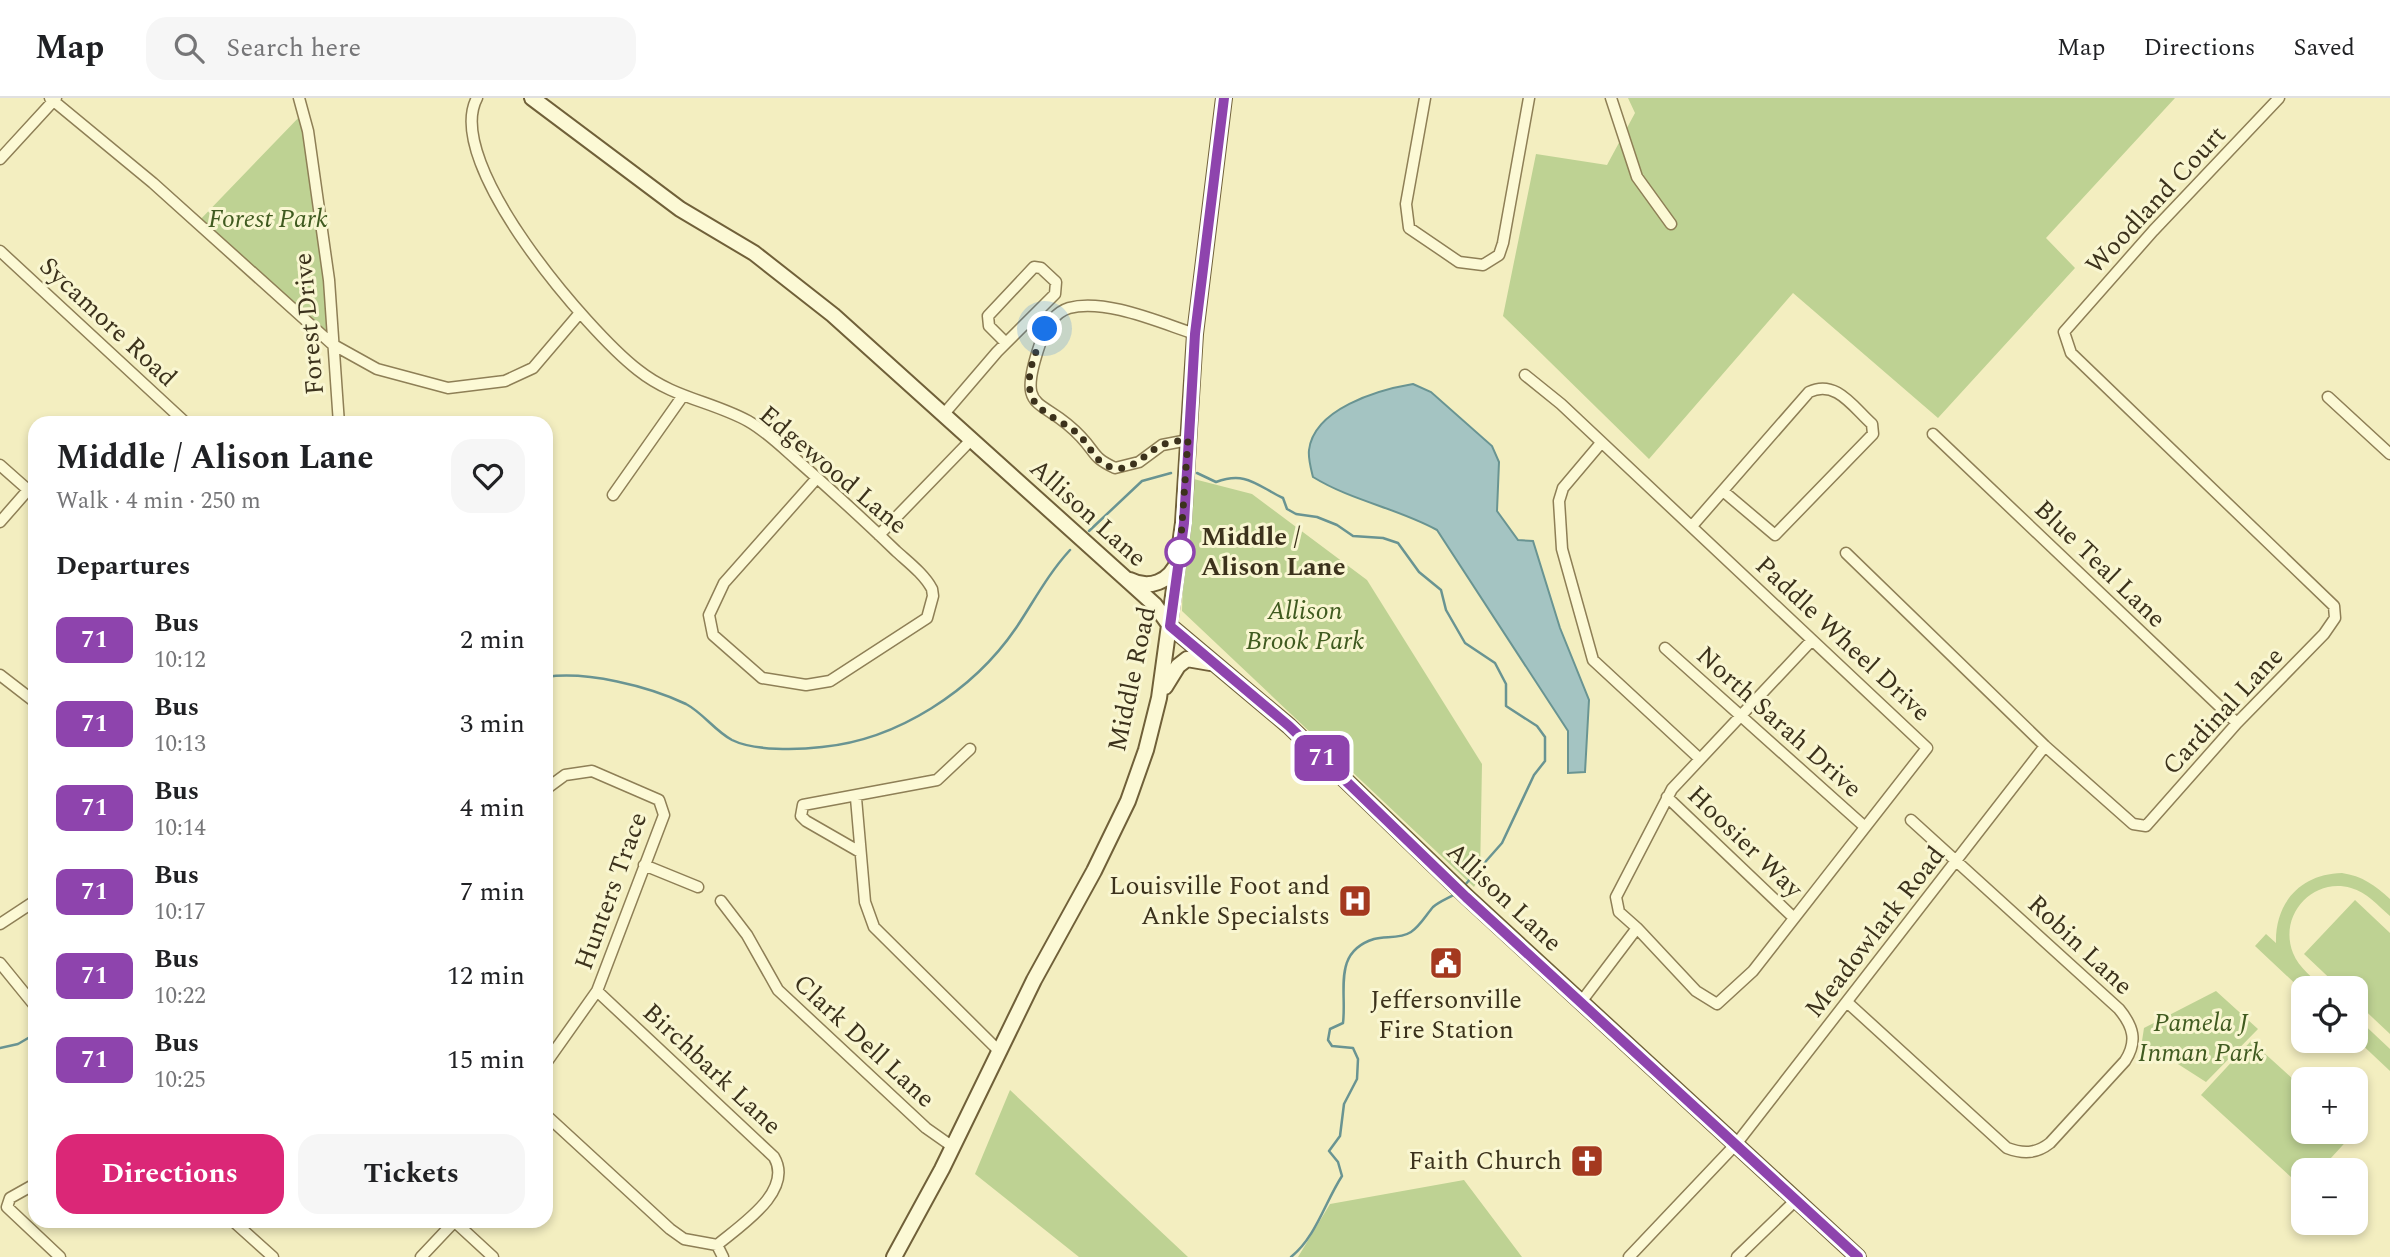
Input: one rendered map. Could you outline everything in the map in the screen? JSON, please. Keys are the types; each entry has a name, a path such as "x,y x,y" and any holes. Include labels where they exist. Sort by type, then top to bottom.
{"main road":[{"name":"Allison Lane","path":"532,98 680,209 782,273 833,315 1155,605 1170,626 1289,726 1466,897 1737,1143 1858,1257"},
{"name":"Middle Road","path":"894,1257 953,1147 1034,980 1094,871 1128,801 1159,698 1179,556 1195,334 1224,98"},
{"path":"1118,573 1134,582 1147,585 1162,581 1175,568 1179,556"},
{"path":"1159,698 1170,677 1187,659 1216,665"}],"street":[{"name":"Forest Drive","path":"299,98 308,131 329,280 338,416"},
{"name":"Edgewood Lane","path":"477,98 472,116 473,132 485,174 521,239 579,314 635,368 682,397 747,421 817,478 928,583 933,596 927,618 905,635 822,683 806,685 762,678 713,635 709,615 724,583 817,478"},
{"path":"1425,98 1406,204 1409,228 1459,262 1483,265 1499,255 1503,243 1529,98"},
{"path":"1611,98 1637,177 1671,224"},
{"name":"Woodland Court","path":"2064,332 2161,222 2279,98"},
{"path":"0,159 53,99 153,183 332,344 377,369 448,388 505,381 533,368 579,314"},
{"name":"Sycamore Road","path":"0,251 178,416"},
{"path":"943,415 1057,290 1056,282 1041,268 1034,267 988,316 989,326 1006,343"},
{"path":"1188,440 1162,445 1139,462 1115,468 1096,459 1081,436 1037,405 1029,382 1045,329 1057,314 1070,308 1125,312 1195,334"},
{"name":"Cardinal Lane","path":"1846,553 2045,746 2133,824 2142,827 2237,723 2324,634 2335,618 2334,606 2071,354 2064,332"},
{"name":"Paddle Wheel Drive","path":"1525,375 1692,526 1927,748 1753,971 1717,1004 1696,991 1637,928"},
{"path":"1692,526 1800,401 1820,387 1831,387 1872,424 1873,434 1775,535 1723,491"},
{"path":"613,495 682,397"},
{"path":"2328,397 2390,454"},
{"name":"Blue Teal Lane","path":"1933,434 2237,723"},
{"path":"879,535 971,440"},
{"path":"1601,443 1563,488 1559,501 1562,549 1592,660 1700,759"},
{"path":"0,465 28,490"},
{"path":"0,522 28,497"},
{"path":"1581,1002 1637,928 1619,912 1616,897 1667,797 1812,640"},
{"name":"North Sarah Drive","path":"1665,648 1865,827"},
{"path":"0,675 28,697"},
{"name":"Meadowlark Road","path":"1629,1257 1737,1143 2045,746"},
{"path":"860,852 801,816 806,803 856,798 936,780 970,749"},
{"name":"Hunters Trace","path":"553,784 565,775 592,771 659,800 664,815 597,991 553,1053"},
{"name":"Hoosier Way","path":"1667,797 1794,918"},
{"path":"856,798 865,902 874,927 1000,1052"},
{"name":"Robin Lane","path":"1848,1003 2007,1148 2018,1152 2035,1152 2050,1143 2125,1061 2132,1047 2132,1028 2119,1009 1911,820"},
{"path":"644,865 698,887"},
{"name":"Clark Dell Lane","path":"721,901 736,919 778,990 926,1128 953,1147"},
{"path":"0,924 28,906"},
{"path":"0,963 28,997"},
{"name":"Birchbark Lane","path":"597,991 774,1157 781,1168 780,1177 755,1214 717,1245"},
{"path":"553,1121 670,1229 684,1239 717,1245 723,1257"},
{"path":"28,1188 9,1200 7,1207 28,1228"},
{"path":"1737,1257 1797,1200"},
{"path":"28,1228 60,1257"},
{"path":"241,1228 273,1257"},
{"path":"421,1257 448,1228"},
{"path":"461,1228 493,1257"}],"green space":[{"path":"1628,98 2175,98 2046,238 2075,268 1938,418 1793,293 1649,459 1503,316 1536,154 1607,165 1635,113"},
{"name":"Forest Park","path":"304,112 332,344 197,223"},
{"name":"Allison Brook Park","path":"1186,477 1252,494 1367,580 1482,764 1480,876 1474,887 1182,611"},
{"path":"2349,874 2373,885 2390,899 2390,916 2367,896 2351,888 2324,888 2312,894 2302,902 2290,925 2293,953 2311,976 2291,976 2291,980 2255,946 2266,934 2276,943 2280,915 2293,893 2314,879 2327,875"},
{"path":"2355,900 2390,933 2390,1034 2368,1013 2368,976 2327,976 2304,954"},
{"name":"Pamela J Inman Park","path":"2216,991 2258,1029 2206,1082 2142,1041 2144,1028"},
{"path":"2368,1028 2390,1049 2390,1071 2368,1050"},
{"path":"2251,1041 2291,1077 2291,1144 2344,1144 2331,1158 2291,1158 2291,1177 2201,1095"},
{"path":"1010,1090 1188,1257 1079,1257 975,1174"},
{"path":"1464,1180 1522,1257 1298,1257 1330,1204"}],"water":[{"path":"1413,384 1431,392 1492,446 1499,462 1497,511 1518,540 1533,541 1560,628 1589,700 1585,772 1568,773 1568,731 1437,530 1313,477 1309,450 1313,436 1322,423 1349,404 1382,391"}],"waterway":[{"path":"1089,531 1142,481 1171,473"},
{"path":"1197,473 1216,482 1235,478 1251,481 1283,498 1287,509 1296,514 1317,517 1337,525 1353,536 1383,538 1398,543 1419,572 1441,590 1446,610 1465,643 1495,663 1506,684 1506,706 1537,726 1545,737 1545,761 1534,775 1502,843 1464,886"},
{"path":"553,677 580,676 617,681 671,697 698,712 726,736 741,744 801,749 850,742 905,723 931,708 978,672 1016,628 1048,578 1070,550"},
{"path":"1291,1257 1314,1229 1342,1176 1338,1162 1329,1151 1340,1136 1344,1104 1357,1079 1358,1059 1353,1048 1332,1046 1328,1040 1330,1029 1343,1023 1343,986 1347,963 1352,953 1361,945 1374,939 1402,936 1411,932 1433,907 1457,893"},
{"path":"0,1048 18,1044 28,1038"}],"bus line":[{"name":"71","path":"1224,98 1195,334 1184,523 1170,626 1289,726 1466,897 1737,1143 1858,1257"}],"place":[{"name":"Middle / Alison Lane","path":"1180,552"},
{"name":"Louisville Foot and Ankle Specialsts","path":"1355,901"},
{"name":"Jeffersonville Fire Station","path":"1446,963"},
{"name":"Faith Church","path":"1587,1161"}],"route":[{"path":"1045,329 1031,370 1029,382 1032,395 1037,405 1081,436 1096,459 1115,468 1123,467 1139,462 1162,445 1188,440 1180,552"}]}
